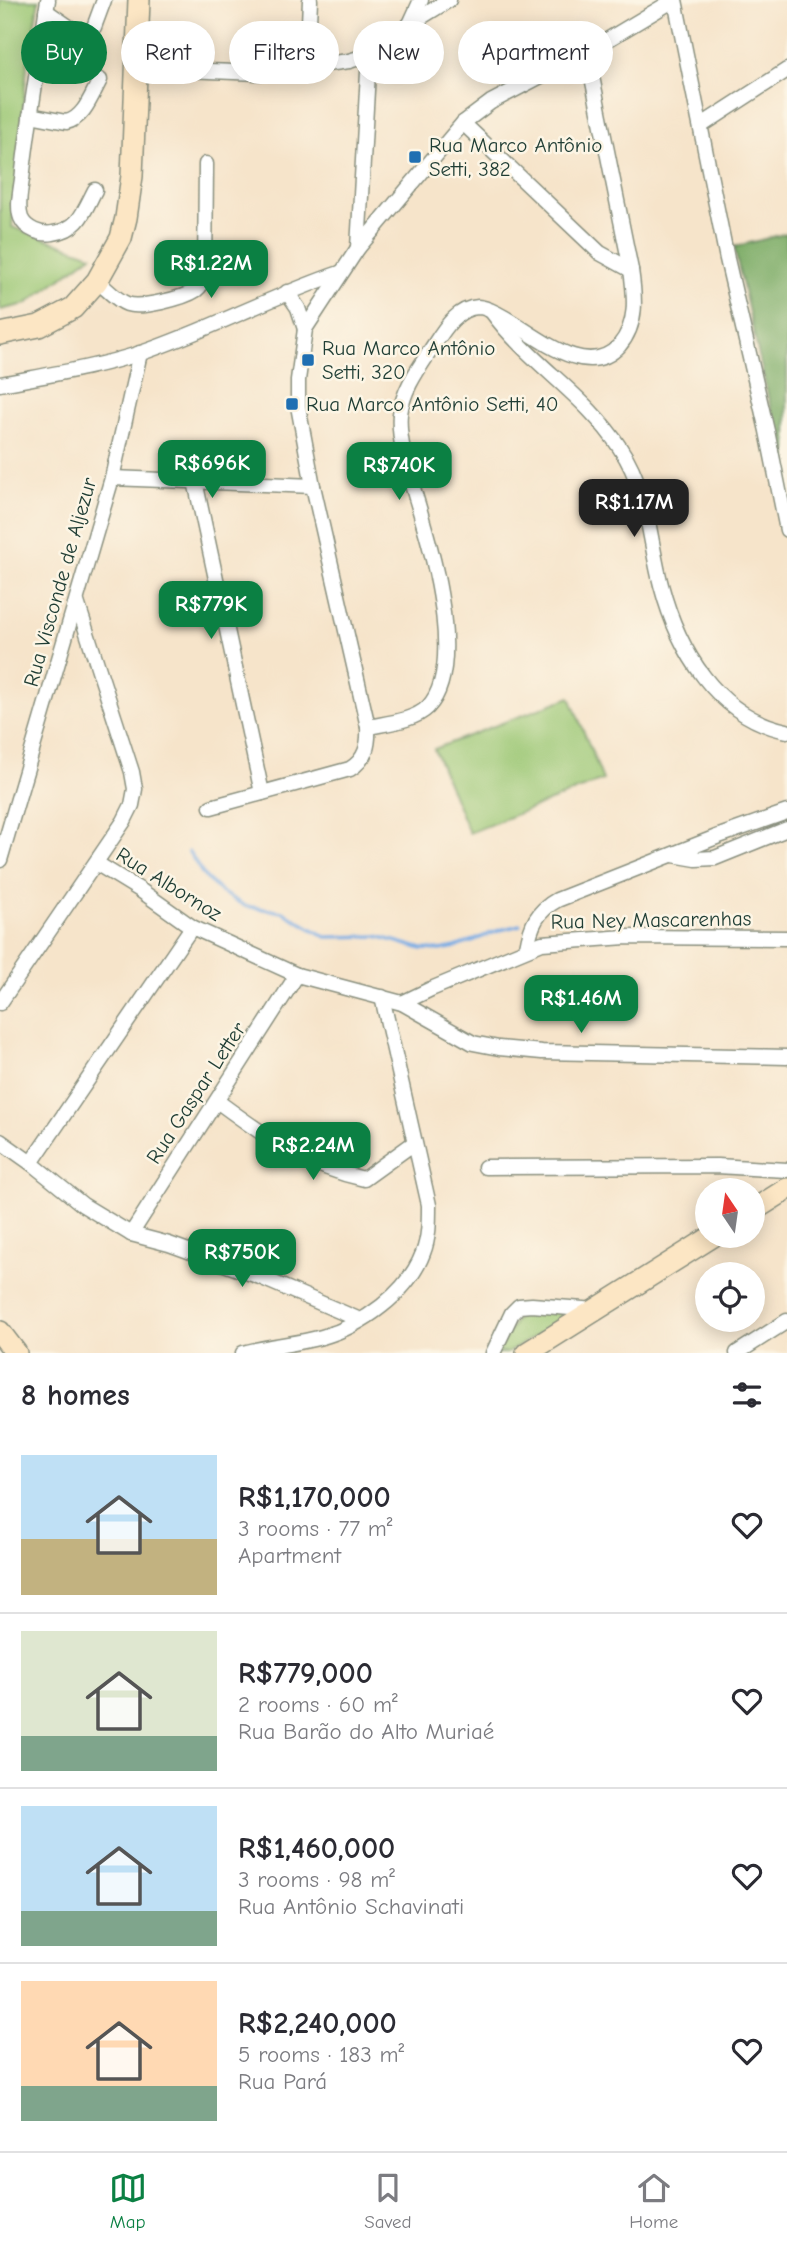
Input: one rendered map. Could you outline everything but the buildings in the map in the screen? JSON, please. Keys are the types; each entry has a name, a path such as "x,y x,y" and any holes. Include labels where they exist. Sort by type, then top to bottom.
{"street":[{"path":"96,21 104,0"},
{"path":"138,21 139,0"},
{"path":"309,21 310,0"},
{"path":"411,21 421,0"},
{"path":"415,21 449,0"},
{"path":"613,36 674,0 702,125 727,259 787,530"},
{"path":"47,5 64,21"},
{"path":"702,125 787,70"},
{"path":"35,84 20,217 34,231 48,234 65,232 78,222 95,190"},
{"path":"30,115 72,121 79,115 98,84"},
{"path":"0,334 39,326 73,308 97,281 112,257 126,218 132,176 135,84"},
{"path":"358,248 367,84"},
{"path":"211,807 351,769 360,763 366,752 369,741 368,727 313,486 298,406 298,380 305,330 358,248 463,123 491,102 526,84"},
{"path":"368,727 401,720 427,708 436,695 443,675 445,640 440,596 410,474 400,416 404,396 442,332 463,312 484,309 575,357 595,360 607,357 615,350 630,328 634,304 631,270 593,84"},
{"path":"463,123 600,253 631,270"},
{"path":"97,281 127,304 136,305 148,305 191,293 199,288 205,277 205,164"},
{"path":"0,384 103,364 140,353 287,292 340,274"},
{"path":"287,292 298,308 305,330"},
{"path":"484,309 605,425 622,451 637,480 662,586 680,638 697,668 715,691 732,706 768,726 787,731"},
{"name":"Rua Visconde de Aljezur","path":"0,860 112,478 140,353"},
{"path":"112,478 313,486"},
{"path":"195,481 262,793"},
{"path":"0,1003 124,821 132,805 135,789 132,772 77,602"},
{"path":"527,947 532,926 548,905 672,854 787,812"},
{"path":"672,854 715,858 787,829"},
{"name":"Rua Albornoz","path":"96,863 192,927 297,975 402,1003 473,1044 542,1052 787,1057"},
{"path":"31,1163 192,927"},
{"name":"Rua Ney Mascarenhas","path":"402,1003 527,947 564,940 626,937 787,939"},
{"name":"Rua Gaspar Letter","path":"131,1234 297,975"},
{"path":"243,1353 324,1337 341,1331 384,1304 405,1284 423,1254 429,1230 429,1205 382,997"},
{"path":"217,1101 296,1156 363,1179 414,1143"},
{"path":"0,1141 83,1205 131,1234 169,1244 260,1277 360,1320"},
{"path":"485,1167 717,1167 787,1170"},
{"path":"765,1203 787,1189"},
{"path":"528,1352 695,1247"},
{"path":"493,1353 512,1313 519,1306 597,1310"},
{"path":"737,1353 787,1321"},
{"path":"0,1332 16,1353"}],"green space":[{"path":"0,0 39,0 35,21 21,21 21,84 25,84 12,227 92,255 26,304 0,310"},
{"path":"787,233 787,480 734,247"},
{"path":"570,697 603,780 469,833 434,749"},
{"path":"521,1310 577,1311 507,1353 497,1353"}],"waterway":[{"path":"741,838 787,821"},
{"path":"189,852 204,876 221,892 245,906 283,912 326,937 377,936 422,949 440,950 520,925"}],"place":[{"name":"Rua Marco Antônio Setti, 382","path":"415,157"},
{"name":"Rua Marco Antônio Setti, 320","path":"308,360"},
{"name":"Rua Marco Antônio Setti, 40","path":"292,404"}]}
